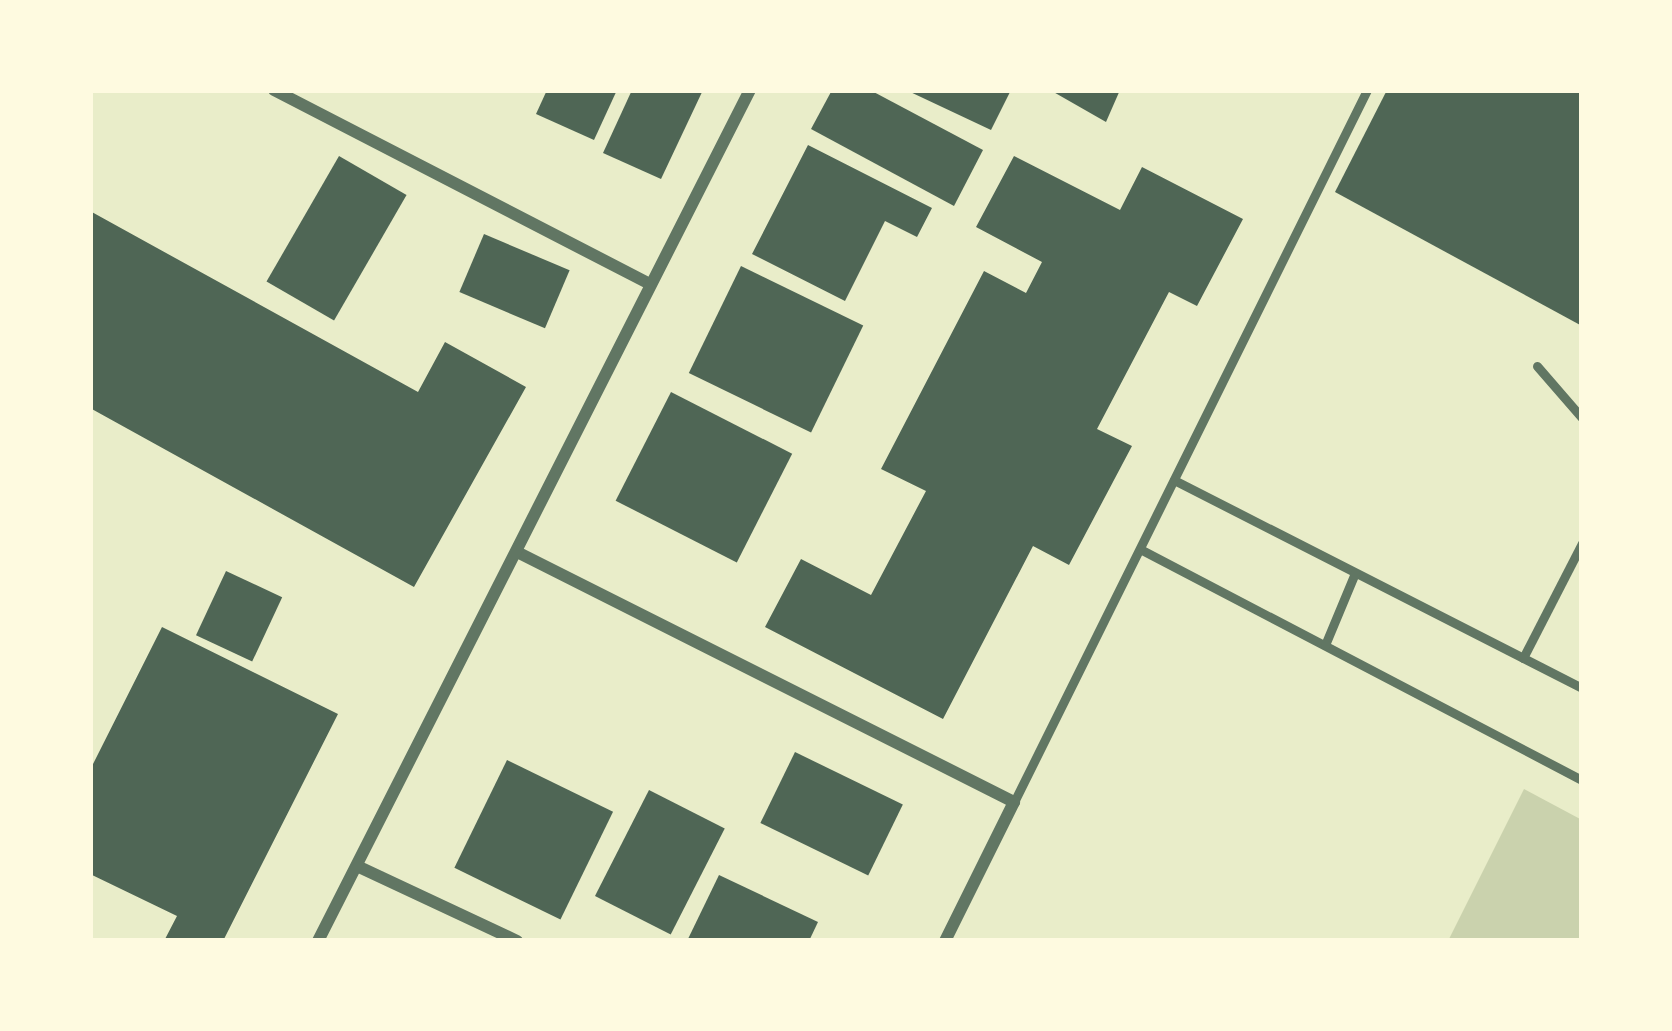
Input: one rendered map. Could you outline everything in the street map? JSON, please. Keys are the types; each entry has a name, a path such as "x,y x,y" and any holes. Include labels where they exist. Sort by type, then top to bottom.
{"street":[{"path":"274,90 650,284"},
{"path":"319,941 520,554 650,284 751,90"},
{"path":"520,554 1014,802 945,941"},
{"path":"357,866 517,941"}],"lane":[{"path":"1014,802 1367,90"},
{"path":"1537,365 1582,418"},
{"path":"1174,480 1582,688"},
{"path":"1523,658 1582,543"},
{"path":"1140,549 1582,780"},
{"path":"1324,645 1355,573"}],"green space":[{"path":"1524,789 1582,820 1582,941 1448,941"}],"building":[{"path":"547,90 617,90 594,140 536,114"},
{"path":"632,90 703,90 661,179 603,153"},
{"path":"832,90 870,90 983,150 954,206 811,129"},
{"path":"906,90 1011,90 991,130"},
{"path":"1050,90 1120,90 1106,122"},
{"path":"1387,90 1582,90 1582,326 1335,192"},
{"path":"808,145 932,208 917,237 885,221 845,301 752,254"},
{"path":"339,156 407,195 334,321 266,282"},
{"path":"1014,156 1120,210 1142,167 1243,219 1197,306 1169,292 1097,429 1132,446 1069,565 1033,546 943,719 765,627 801,559 871,595 926,491 881,469 984,271 1026,293 1042,262 976,227"},
{"path":"90,211 418,392 445,342 526,387 414,587 90,408"},
{"path":"484,234 570,270 545,328 459,292"},
{"path":"741,266 863,326 811,433 689,373"},
{"path":"671,392 792,454 737,562 616,501"},
{"path":"226,571 282,597 252,662 196,635"},
{"path":"162,627 338,714 223,941 164,941 177,916 90,874 90,770"},
{"path":"795,752 903,805 868,876 760,823"},
{"path":"507,760 613,812 560,920 454,868"},
{"path":"649,790 725,829 671,935 595,896"},
{"path":"719,875 818,922 809,941 687,941"}]}
